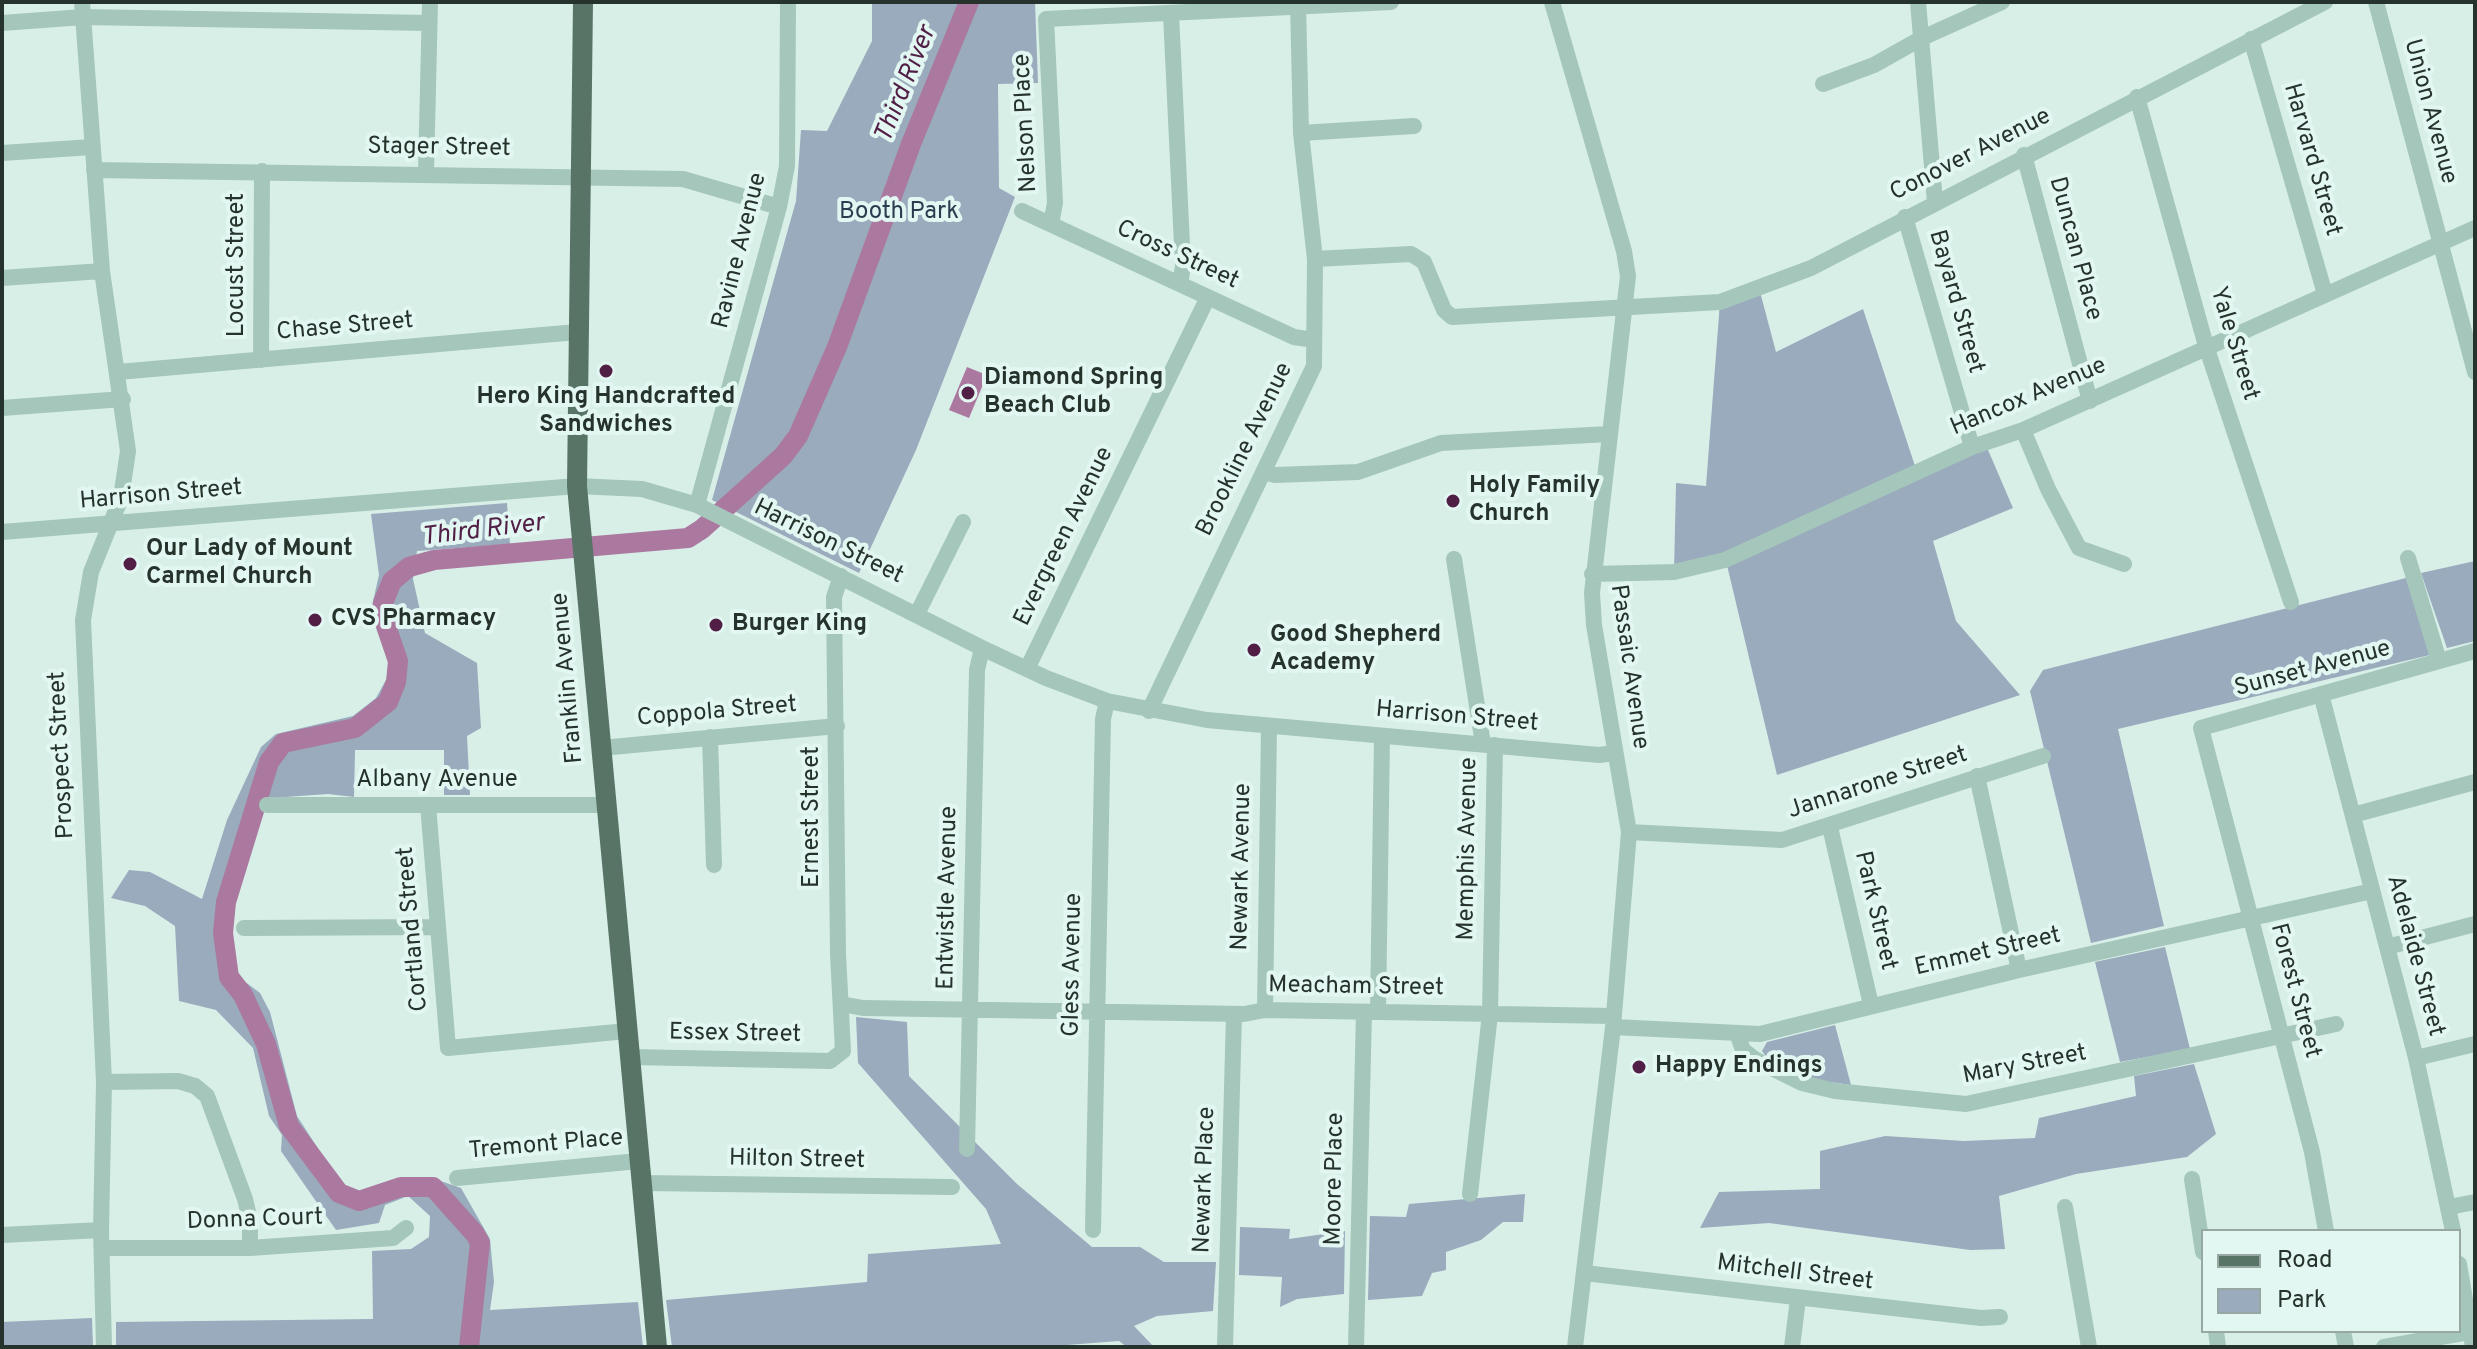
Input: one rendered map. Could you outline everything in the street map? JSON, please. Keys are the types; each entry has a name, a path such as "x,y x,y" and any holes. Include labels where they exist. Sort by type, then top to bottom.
{"main road":[{"name":"Franklin Avenue","path":"583,2 577,486 657,1347"}],"street":[{"path":"426,173 430,2"},
{"name":"Ravine Avenue","path":"700,507 787,166 788,2"},
{"path":"1180,284 1183,266 1171,14 1298,4 1391,2"},
{"name":"Passaic Avenue","path":"1552,2 1624,251 1628,276 1592,574 1594,625 1629,832 1613,1022 1575,1347"},
{"path":"1918,2 1935,202"},
{"path":"1823,84 1874,65 1922,38 2002,2"},
{"name":"Conover Avenue","path":"1315,259 1411,254 1424,262 1444,310 1452,317 1720,302 1811,268 2024,155 2325,2"},
{"name":"Union Avenue","path":"2376,2 2439,245 2470,340 2475,372"},
{"name":"Brookline Avenue","path":"1149,711 1312,373 1315,259 1301,133 1298,4"},
{"path":"2,23 82,10 429,23"},
{"path":"2,153 92,147 82,10"},
{"name":"Nelson Place","path":"1051,224 1055,203 1046,19 1171,14"},
{"name":"Harvard Street","path":"2251,39 2325,294"},
{"name":"Yale Street","path":"2137,97 2206,346 2291,602"},
{"path":"1301,133 1414,126"},
{"name":"Prospect Street","path":"92,147 102,271 123,399 128,451 113,524 91,572 83,620 104,1082 101,1230 104,1347"},
{"name":"Duncan Place","path":"2024,155 2090,401"},
{"name":"Stager Street","path":"94,170 683,179 779,207"},
{"name":"Locust Street","path":"261,360 262,171"},
{"name":"Cross Street","path":"1022,211 1294,337 1314,340"},
{"name":"Bayard Street","path":"1905,217 1972,447"},
{"name":"Hancox Avenue","path":"1592,574 1674,572 1725,560 1972,447 2023,430 2090,401 2206,346 2475,228"},
{"path":"2,278 102,271"},
{"name":"Evergreen Avenue","path":"1027,669 1208,297"},
{"name":"Chase Street","path":"118,372 577,332"},
{"path":"2,408 123,399"},
{"path":"2023,430 2048,489 2079,548 2124,564"},
{"path":"1264,472 1275,475 1358,472 1431,445 1609,434"},
{"name":"Harrison Street","path":"2,532 577,486 642,489 700,507 982,648 1107,701 1149,711 1269,726 1599,755 1615,753"},
{"path":"917,614 963,522"},
{"path":"2408,558 2439,661"},
{"name":"Memphis Avenue","path":"1454,559 1489,744 1490,1014 1470,1194"},
{"name":"Ernest Street","path":"839,1058 843,1051 834,597 841,576"},
{"name":"Entwistle Avenue","path":"967,1149 977,670 982,648"},
{"name":"Sunset Avenue","path":"2209,764 2201,728 2207,724 2475,651"},
{"name":"Adelaide Street","path":"2321,694 2416,1058 2453,1229"},
{"name":"Gless Avenue","path":"1093,1230 1103,719 1107,701"},
{"name":"Coppola Street","path":"601,748 837,726"},
{"name":"Newark Avenue","path":"1265,1010 1269,726"},
{"name":"Moore Place","path":"1356,1347 1382,736"},
{"path":"710,737 714,865"},
{"name":"Jannarone Street","path":"1629,832 1782,840 2043,756"},
{"name":"Forest Street","path":"2209,764 2312,1152 2326,1229"},
{"path":"1977,776 2019,970"},
{"path":"2353,815 2475,782"},
{"name":"Albany Avenue","path":"267,805 606,805"},
{"name":"Cortland Street","path":"428,805 448,1048 627,1031"},
{"name":"Park Street","path":"1830,827 1871,1005"},
{"name":"Emmet Street","path":"1613,1022 1738,1036 1760,1034 2019,970 2372,891"},
{"path":"2387,947 2475,924"},
{"path":"244,928 438,927"},
{"name":"Meacham Street","path":"841,1004 863,1008 1234,1014 1265,1010 1490,1014 1613,1022"},
{"name":"Newark Place","path":"1225,1347 1234,1014"},
{"name":"Mary Street","path":"1738,1036 1740,1046 1756,1060 1802,1083 1835,1091 1966,1104 2336,1024"},
{"path":"2416,1058 2475,1044"},
{"name":"Essex Street","path":"630,1057 830,1061 839,1058"},
{"path":"104,1082 178,1081 195,1086 207,1096 245,1199 250,1220 250,1248"},
{"name":"Tremont Place","path":"457,1178 639,1161"},
{"path":"2192,1179 2201,1239"},
{"name":"Hilton Street","path":"641,1183 952,1187"},
{"path":"2449,1207 2475,1202"},
{"path":"2065,1207 2089,1347"},
{"name":"Donna Court","path":"102,1248 250,1248 393,1238 406,1228"},
{"path":"2,1235 101,1230"},
{"name":"Mitchell Street","path":"1584,1273 1798,1299 1981,1318 2000,1317"},
{"path":"2384,1347 2473,1342 2461,1275"},
{"path":"1792,1347 1798,1299"}],"green space":[{"name":"Booth Park","path":"872,2 1035,2 1038,83 998,84 999,188 1015,197 916,450 859,573 712,500 796,201 801,130 827,131 872,41"},
{"path":"1759,288 1776,352 1863,309 1917,472 1985,443 2013,508 1933,541 1956,621 2020,695 1777,775 1726,561 1674,572 1676,483 1706,486 1720,302"},
{"path":"507,503 510,544 417,551 413,579 425,633 477,663 481,728 467,736 470,795 444,795 444,750 355,750 354,797 328,794 257,799 226,902 224,957 240,978 260,993 270,1012 297,1116 341,1184 361,1193 382,1189 403,1179 429,1177 461,1188 490,1239 494,1282 490,1310 638,1302 643,1347 116,1347 116,1322 373,1319 372,1251 411,1249 429,1237 430,1216 408,1196 385,1205 379,1223 336,1230 281,1151 282,1135 269,1116 253,1048 216,1010 179,1001 175,926 145,906 111,898 129,870 150,872 202,899 227,820 261,747 276,734 353,716 376,698 391,671 371,610 379,575 371,514"},
{"path":"2475,561 2475,641 2447,648 2421,573"},
{"path":"2406,578 2430,655 2118,729 2164,926 2091,943 2030,691 2043,670"},
{"path":"2165,947 2190,1049 2120,1062 2095,962"},
{"path":"856,1017 907,1022 909,1076 1017,1184 1092,1247 1140,1247 1164,1262 1216,1262 1213,1311 1157,1316 1134,1326 1154,1347 1127,1347 1119,1341 1041,1347 672,1347 666,1300 867,1282 868,1254 1001,1244 986,1209 858,1063"},
{"path":"1835,1025 1851,1085 1808,1079 1767,1058 1762,1051 1767,1042"},
{"path":"2194,1064 2216,1134 2187,1157 2076,1174 1999,1196 2005,1249 1970,1250 1769,1223 1700,1228 1719,1192 1820,1189 1820,1151 1885,1136 1964,1141 2035,1138 2039,1118 2136,1096 2134,1076"},
{"path":"1525,1194 1523,1222 1503,1222 1481,1240 1446,1252 1446,1270 1432,1273 1422,1296 1368,1300 1370,1216 1406,1217 1409,1204"},
{"path":"1240,1227 1290,1229 1289,1239 1345,1231 1344,1294 1297,1299 1280,1307 1282,1277 1239,1275"},
{"path":"92,1318 93,1347 2,1347 2,1322"}],"shaded area":[{"name":"Diamond Spring Beach Club","path":"967,367 987,375 969,418 949,410"}],"waterway":[{"name":"Third River","path":"469,1347 480,1243 475,1234 433,1187 401,1187 359,1201 339,1193 289,1126 266,1044 243,995 229,977 223,933 226,902 269,762 283,743 355,728 388,702 396,682 398,661 386,626 383,603 392,581 409,567 434,560 688,538 783,456 798,436 837,347 911,144 969,2"}],"place":[{"name":"Hero King Handcrafted Sandwiches","path":"606,371"},
{"name":"Diamond Spring Beach Club","path":"968,393"},
{"name":"Holy Family Church","path":"1453,501"},
{"name":"Our Lady of Mount Carmel Church","path":"130,564"},
{"name":"CVS Pharmacy","path":"315,620"},
{"name":"Burger King","path":"716,625"},
{"name":"Good Shepherd Academy","path":"1254,650"},
{"name":"Happy Endings","path":"1639,1067"}]}
